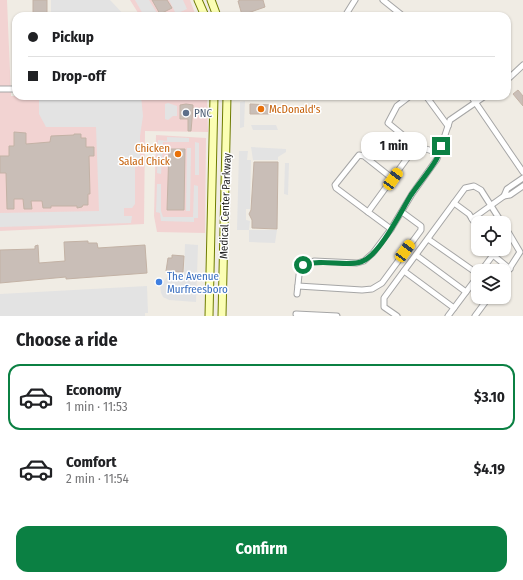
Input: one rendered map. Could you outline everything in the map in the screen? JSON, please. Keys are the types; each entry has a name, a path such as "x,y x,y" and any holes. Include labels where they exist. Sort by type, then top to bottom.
{"main road":[{"path":"198,0 202,12"},
{"path":"211,0 216,12"},
{"name":"Medical Center Parkway","path":"209,316 214,100"},
{"name":"Medical Center Parkway","path":"222,316 227,100"}],"street":[{"path":"348,12 355,0"},
{"path":"382,0 398,12"},
{"path":"511,76 523,65"},
{"path":"0,89 12,89"},
{"path":"405,100 397,106 388,123 416,146 439,153"},
{"path":"429,100 448,126"},
{"path":"297,294 299,275 303,265 314,261 356,263 364,261 373,253 392,229 412,194 437,159 450,120 478,100"},
{"path":"475,102 523,172"},
{"path":"368,212 416,146"},
{"path":"392,229 336,188 335,185 359,155 364,156 393,179"},
{"path":"504,196 507,189 523,178"},
{"path":"397,316 384,307 383,301 465,188 471,185 482,190 498,216"},
{"path":"476,216 504,196 523,186"},
{"path":"454,203 465,211 471,218"},
{"path":"298,286 362,290 372,289 382,283 421,230 421,226 402,212"},
{"path":"511,236 520,249 519,256 511,267"},
{"path":"428,239 471,270"},
{"path":"416,255 466,292"},
{"path":"497,256 506,264"},
{"path":"404,271 454,308"},
{"path":"448,316 471,285"},
{"path":"475,316 484,304"},
{"path":"296,314 337,316"}],"shaded area":[{"path":"0,0 7,0 12,100 207,100 208,132 145,131 144,224 0,231"},
{"path":"51,0 110,0 121,12 51,12"},
{"path":"130,0 190,0 194,12 138,12"},
{"path":"135,0 149,0 156,12 142,12"},
{"path":"169,0 183,0 187,9 180,12 175,12"},
{"path":"39,100 141,100 143,116 140,136 140,164 135,164 135,204 132,208 124,208 124,216 132,216 131,223 0,227 0,213 99,211 96,127 46,127 39,114"},
{"path":"245,101 244,127 240,128 240,102"},
{"path":"168,103 177,106 177,116 173,116 168,120 165,119 165,104"},
{"path":"251,125 276,125 278,130 253,130"},
{"path":"156,135 206,138 205,233 157,232 154,216"},
{"path":"167,137 189,138 189,142 163,142 161,174 157,173 158,140 167,141"},
{"path":"195,142 199,143 199,175 195,175"},
{"path":"251,147 286,149 286,152 278,157 278,160 253,160"},
{"path":"187,148 191,148 190,211 186,211"},
{"path":"239,151 248,151 247,160 251,160 250,209 246,209 246,220 250,221 249,230 237,230"},
{"path":"285,163 289,163 288,195 284,194"},
{"path":"157,184 161,184 161,211 163,217 193,217 194,185 198,186 198,218 194,218 194,222 161,221 160,213 156,212"},
{"path":"249,230 277,230 275,243 249,242"},
{"path":"185,244 198,245 196,302 169,300 163,297 161,293 160,286 168,276 184,277"},
{"path":"147,286 148,313 145,313 145,316 0,316 0,294"}],"building":[{"path":"33,0 47,0 47,12 33,12"},
{"path":"152,0 167,0 172,8 164,12 159,12"},
{"path":"263,0 265,7 251,12 241,12 238,1"},
{"path":"518,90 523,96 523,106 513,94"},
{"name":"McDonald's","path":"250,104 272,105 271,114 250,114"},
{"name":"PNC","path":"180,105 193,105 191,131 188,131 188,119 180,119"},
{"path":"14,132 26,133 26,144 50,142 51,136 81,134 81,138 86,138 86,147 94,147 94,156 89,156 90,194 88,194 88,205 83,205 82,207 77,208 77,206 51,206 51,208 43,208 42,201 31,201 32,209 24,209 23,199 14,199 14,209 7,209 6,173 0,173 0,156 9,156 9,146 14,146"},
{"path":"169,149 185,149 184,210 167,210"},
{"path":"254,162 278,162 277,229 252,228 252,220 249,214 251,210"},
{"path":"88,241 88,243 97,243 98,248 145,245 147,273 66,279 66,277 0,283 0,250 35,249 35,246 38,245 39,263 65,261 64,242"},
{"path":"172,255 184,256 183,272 166,271 168,258 172,258"}],"place":[{"name":"McDonald's","path":"261,109"},
{"name":"PNC","path":"186,113"},
{"name":"Chicken Salad Chick","path":"178,154"},
{"name":"The Avenue Murfreesboro","path":"159,282"}],"route":[{"path":"303,265 314,261 356,263 364,261 373,253 392,229 412,194 437,159 441,146"}]}
